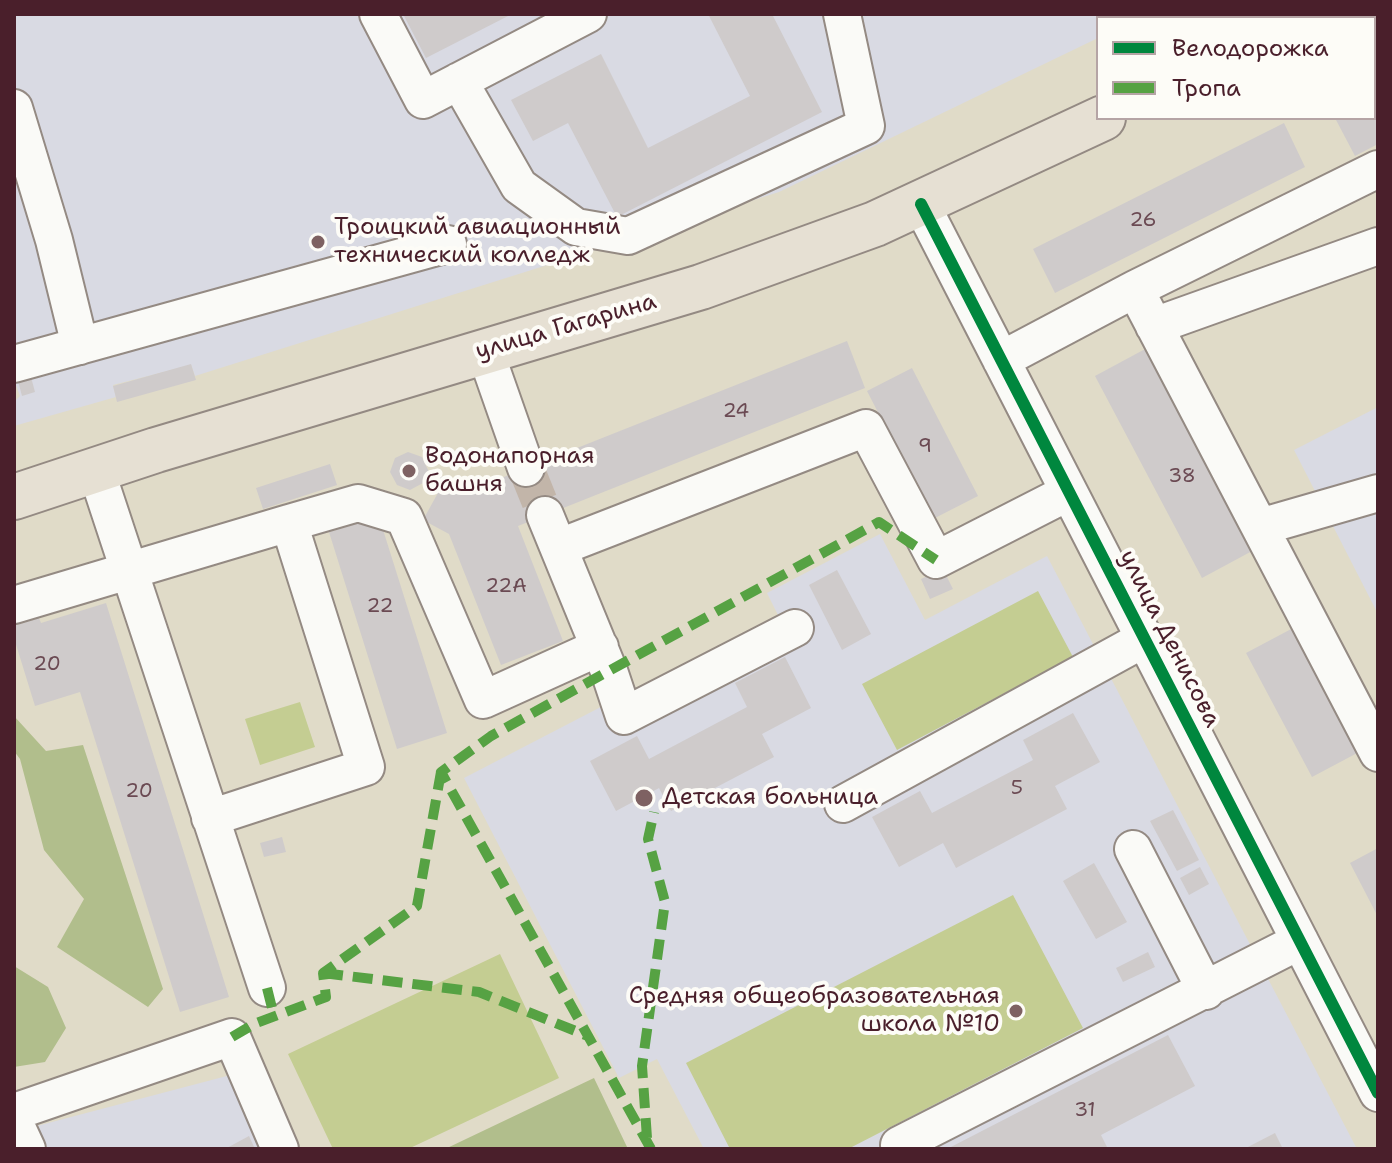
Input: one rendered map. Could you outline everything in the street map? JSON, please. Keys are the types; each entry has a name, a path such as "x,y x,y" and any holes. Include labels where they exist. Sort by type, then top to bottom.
{"main road":[{"name":"улица Гагарина","path":"14,497 701,287 921,204 1099,120"}],"street":[{"path":"378,14 423,100 588,14"},
{"path":"459,81 519,186 576,227 628,236 866,126 842,14"},
{"path":"14,108 54,240 80,346"},
{"path":"1001,360 1135,289 1378,169"},
{"name":"улица Денисова","path":"921,204 1378,1093"},
{"path":"14,364 448,244"},
{"path":"1154,326 1378,246"},
{"path":"1135,289 1378,753"},
{"path":"485,351 526,468"},
{"path":"795,628 624,716 553,531 866,428 936,560 1069,492"},
{"path":"96,470 267,988"},
{"path":"1260,527 1378,493"},
{"path":"14,605 127,568 358,503 404,517 483,700 600,647"},
{"path":"210,818 366,767 289,523"},
{"path":"843,804 1144,639"},
{"path":"1133,849 1206,991"},
{"path":"899,1145 1300,941"},
{"path":"14,1112 232,1037 280,1149"},
{"path":"14,1121 27,1149"}],"shaded area":[{"name":"Троицкий авиационный технический колледж","path":"14,14 1146,14 1096,16 1096,39 779,192 195,376 191,365 113,385 116,397 14,426 14,402 20,396 14,380"},
{"path":"1378,407 1378,614 1294,450"},
{"path":"880,534 925,620 1047,556 1357,1149 704,1149 657,1059 619,1078 464,778 778,615 767,593"},
{"path":"261,1067 298,1149 14,1149 14,1132"}],"green space":[{"path":"1038,591 1073,657 897,750 862,684"},
{"path":"300,702 315,747 260,765 245,719"},
{"path":"14,716 46,751 83,745 163,989 148,1007 57,947 84,899 44,850 20,759 14,751"},
{"path":"1013,895 1083,1028 848,1149 730,1149 686,1063"},
{"path":"500,954 559,1078 408,1149 333,1149 288,1054"},
{"path":"14,966 48,987 66,1028 45,1062 14,1067"},
{"path":"594,1078 628,1149 445,1149"}],"building":[{"path":"403,14 512,14 426,58"},
{"path":"708,14 772,14 822,112 617,217 568,123 533,141 511,100 601,54 648,148 750,96"},
{"path":"1376,82 1378,144 1355,156 1336,120 1376,120"},
{"path":"1284,123 1305,167 1055,293 1033,249"},
{"path":"847,341 865,388 518,526 563,641 501,665 449,534 423,520 439,491 423,483 410,490 397,485 390,472 395,458 408,452 422,457 428,470 471,490"},
{"path":"1147,348 1254,550 1202,578 1095,376"},
{"path":"191,364 196,380 117,402 113,386"},
{"path":"912,368 978,496 933,519 867,391"},
{"path":"31,377 35,392 22,396 18,381"},
{"path":"330,464 337,485 263,509 256,488"},
{"path":"379,517 447,733 397,749 329,532"},
{"path":"943,569 953,589 930,599 921,579"},
{"path":"837,570 871,634 842,650 809,585"},
{"path":"106,603 229,997 180,1012 80,692 35,706 14,638 14,626 39,618 41,623"},
{"path":"1295,627 1361,751 1312,777 1246,653"},
{"path":"785,657 811,708 762,734 774,757 671,811 659,788 616,811 590,761 637,736 649,759 747,707 735,683"},
{"path":"1073,713 1100,762 1055,786 1067,809 956,868 943,843 899,867 872,817 920,791 932,813 1033,760 1023,740"},
{"path":"1173,810 1199,860 1177,871 1150,821"},
{"path":"282,837 286,852 264,857 260,843"},
{"path":"1378,848 1378,917 1350,863"},
{"path":"1094,863 1127,922 1096,939 1063,881"},
{"path":"1200,867 1209,884 1189,895 1180,878"},
{"path":"1148,952 1155,967 1123,982 1116,968"},
{"path":"1168,1035 1195,1086 1101,1135 1108,1149 947,1149"},
{"path":"1275,1133 1283,1149 1244,1149"},
{"path":"249,1136 255,1149 225,1149"}],"tunnel":[{"path":"526,468 545,515"}],"marked path":[{"path":"651,1149 441,772 491,736 879,522 936,560"},
{"path":"232,1037 254,1024 326,997 323,973 417,906 441,772"},
{"path":"647,1138 642,1066 665,902 648,839 654,812"},
{"path":"323,973 479,992 588,1036"},
{"path":"267,988 274,1016"}],"cycle path":[{"path":"921,204 1378,1093"}],"place":[{"name":"Троицкий авиационный технический колледж","path":"318,242"},
{"name":"Водонапорная башня","path":"409,471"},
{"name":"Детская больница","path":"644,798"},
{"name":"Средняя общеобразовательная школа №10","path":"1016,1011"}]}
